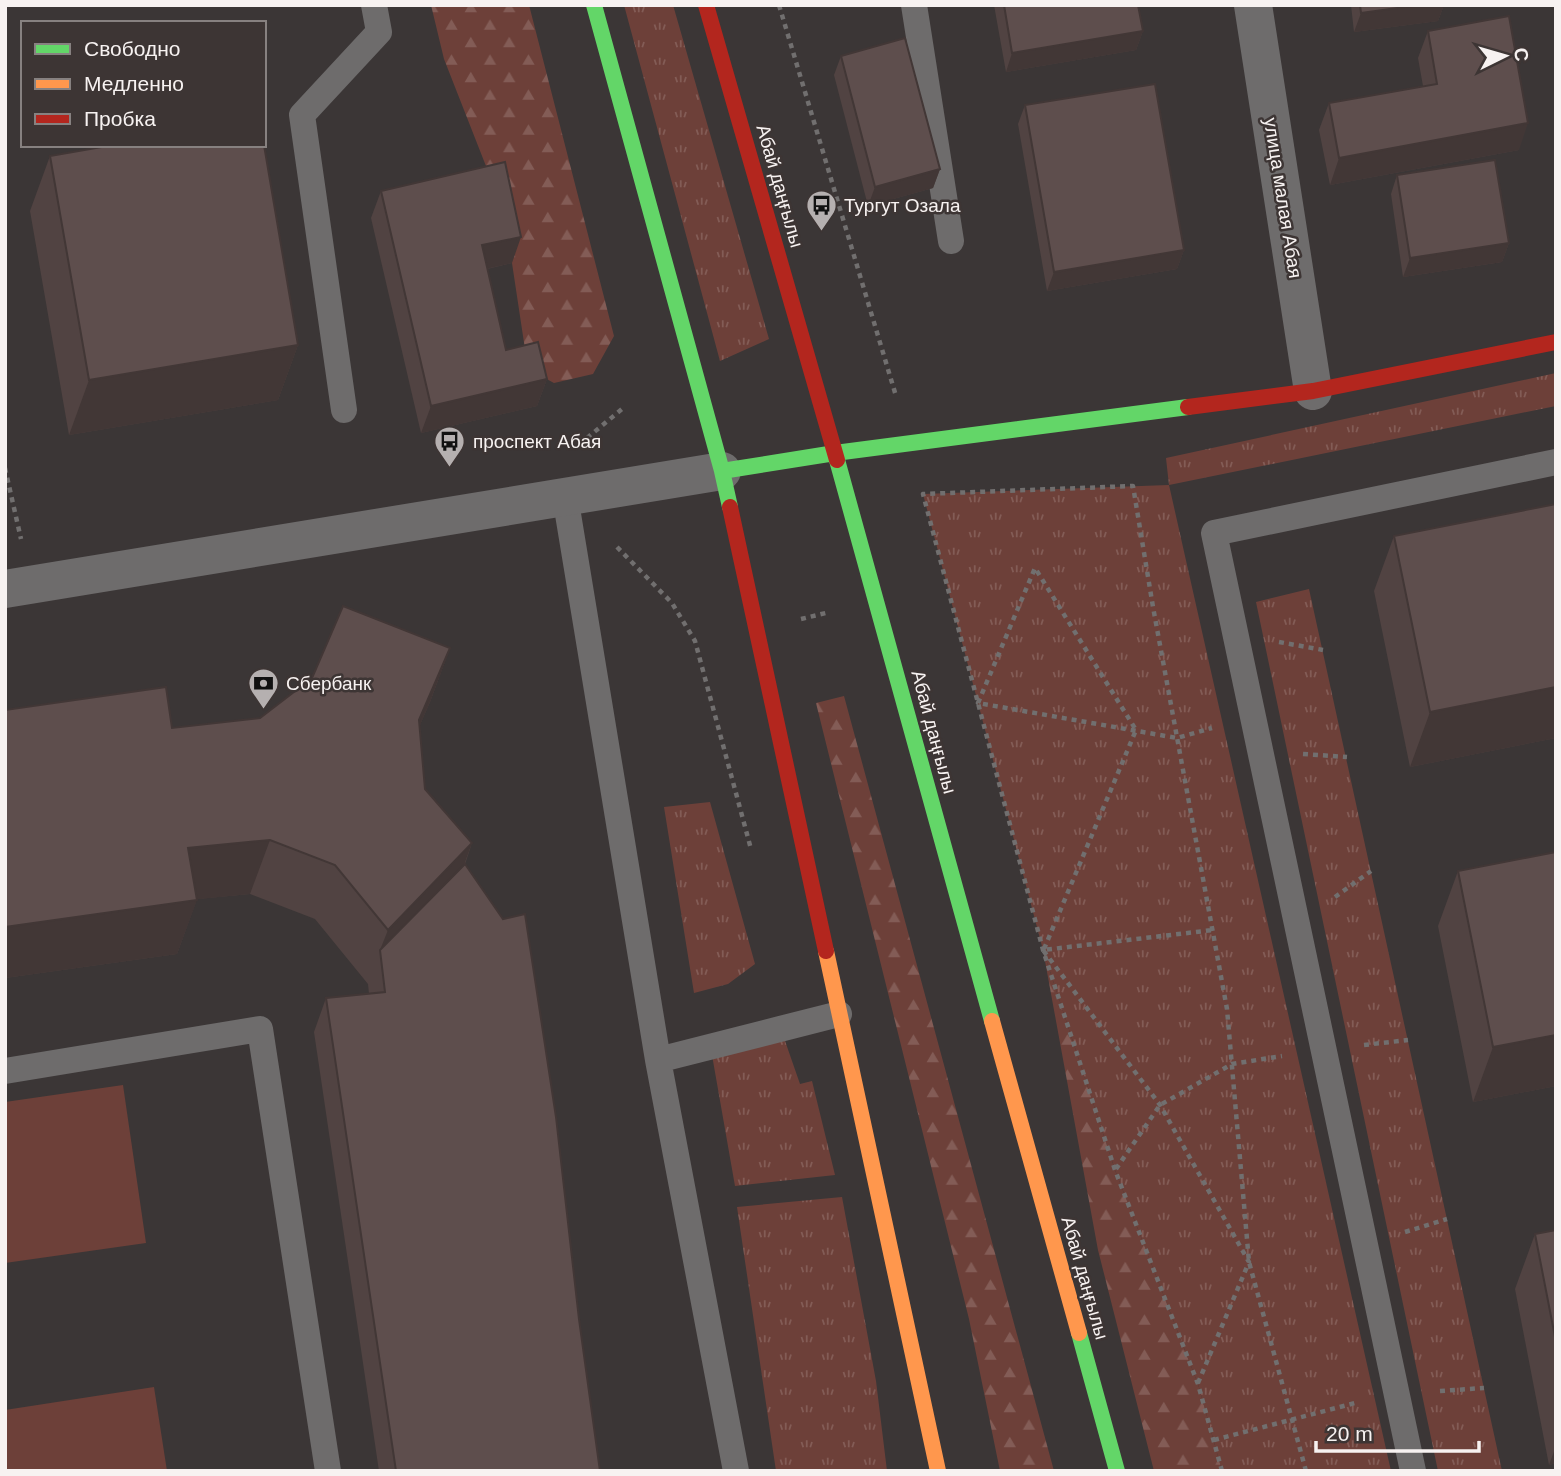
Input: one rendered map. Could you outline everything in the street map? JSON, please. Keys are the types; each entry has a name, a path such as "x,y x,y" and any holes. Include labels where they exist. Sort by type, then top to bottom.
{"main road":[{"path":"594,5 722,471 938,1471"},
{"name":"Абай даңғылы","path":"706,5 835,453 1117,1471"},
{"path":"722,471 835,453 1313,391 1556,342"}],"street":[{"name":"улица малая Абая","path":"1253,5 1313,391"},
{"path":"5,589 722,471"}],"lane":[{"path":"344,410 302,115 379,32 374,5"},
{"path":"914,5 951,241"},
{"path":"1413,1471 1213,533 1556,462"},
{"path":"565,496 658,1060 736,1471"},
{"path":"658,1060 839,1014"},
{"path":"5,1071 260,1030 328,1471"}],"path":[{"path":"779,5 897,400"},
{"path":"587,438 622,409"},
{"path":"5,468 19,530"},
{"path":"1222,1471 1198,1384 1115,1170 1043,950 923,494 1133,486 1227,1009 1249,1262 1306,1471"},
{"path":"614,544 672,603 695,641"},
{"path":"978,703 1035,568 1136,730"},
{"path":"800,619 839,610"},
{"path":"978,703 1177,738 1223,725"},
{"path":"1043,950 1136,730"},
{"path":"1043,950 1213,930"},
{"path":"1043,950 1160,1105 1249,1262"},
{"path":"1115,1170 1160,1105 1232,1064 1323,1049"},
{"path":"1198,1384 1249,1262"},
{"path":"1214,1440 1363,1402"}],"green space":[{"path":"431,5 529,5 614,336 593,374 554,383 528,369 512,263 495,189 444,59"},
{"path":"624,5 673,5 769,339 720,361"},
{"path":"1556,373 1556,406 1169,485 1166,458"},
{"path":"1169,485 1391,1471 1222,1471 1198,1384 1115,1170 1043,950 923,494"},
{"path":"1309,589 1502,1471 1438,1471 1256,602"},
{"path":"844,696 1054,1471 1000,1471 969,1319 816,703"},
{"path":"710,802 755,964 728,984 694,993 664,807"},
{"path":"1043,950 1115,1170 1198,1384 1222,1471 1154,1471 1098,1250"},
{"path":"784,1038 800,1084 812,1081 835,1175 735,1186 712,1055"},
{"path":"123,1085 146,1243 5,1263 5,1102"},
{"path":"842,1197 876,1381 887,1471 776,1471 737,1207"},
{"path":"154,1387 167,1471 5,1471 5,1410"}],"building":[{"path":"1004,5 1138,5 1143,31 1012,53"},
{"path":"1360,5 1419,5 1361,13"},
{"path":"1509,16 1528,123 1339,158 1329,103 1437,84 1428,31"},
{"path":"905,38 940,169 875,187 841,56"},
{"path":"1155,84 1184,250 1054,272 1025,105"},
{"path":"102,147 264,147 298,345 89,380 50,156"},
{"path":"1495,160 1509,243 1410,258 1397,175"},
{"path":"505,162 521,237 482,245 506,350 538,342 547,379 431,406 381,191"},
{"path":"1556,504 1556,687 1430,712 1394,536"},
{"path":"343,606 450,648 419,720 425,789 472,843 388,930 335,865 270,840 188,848 197,900 5,927 5,710 166,687 172,728 260,718 312,678"},
{"path":"1556,852 1556,1035 1493,1047 1458,871"},
{"path":"465,864 503,919 525,914 556,1117 600,1471 396,1471 326,998 385,992 380,950"},
{"path":"1556,1230 1556,1342 1535,1234"}],"traffic: fast":[{"path":"594,5 730,507"},
{"path":"722,471 835,453 1188,407"},
{"path":"837,460 992,1021"},
{"path":"1079,1333 1117,1471"}],"traffic: slow":[{"path":"826,951 938,1471"},
{"path":"992,1021 1079,1333"}],"traffic: jam":[{"path":"706,5 837,460"},
{"path":"1188,407 1313,391 1556,342"},
{"path":"730,507 826,951"}],"place":[{"name":"Тургут Озала","path":"821,232"},
{"name":"проспект Абая","path":"450,468"},
{"name":"Сбербанк","path":"263,710"}]}
